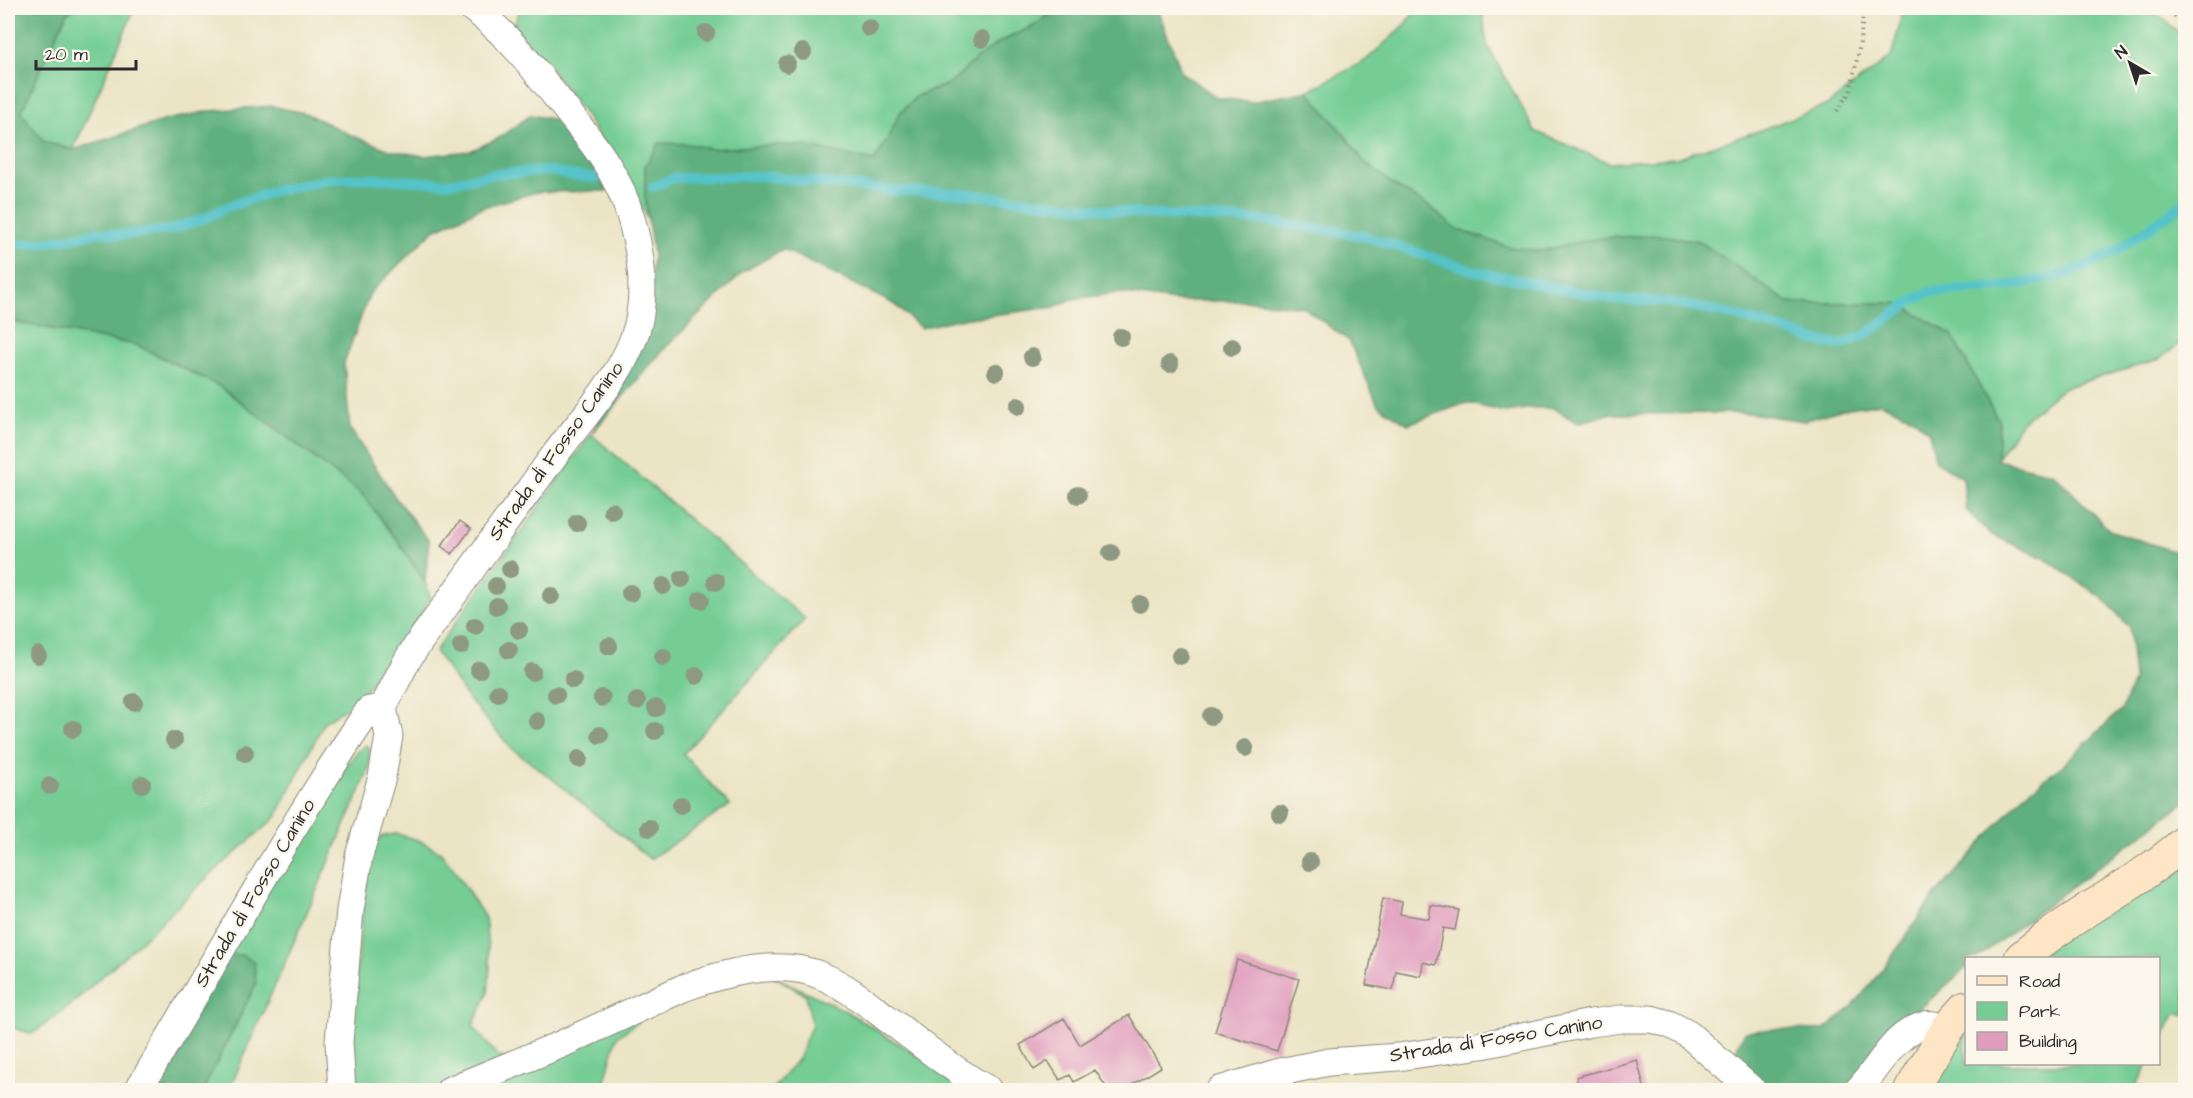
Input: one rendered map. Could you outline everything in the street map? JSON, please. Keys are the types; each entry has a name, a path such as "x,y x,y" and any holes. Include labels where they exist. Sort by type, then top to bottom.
{"main road":[{"path":"2022,957 2056,930 2110,896 2186,841"},
{"path":"1911,1090 1957,1018"}],"street":[{"name":"Strada di Fosso Canino","path":"138,1090 267,870 318,788 369,710 383,708 408,660 480,557 616,373 630,345 640,316 642,288 640,260 635,236 613,175 597,149 535,71 504,36 472,8"},
{"path":"342,1090 339,1042 350,909 359,856 382,777 389,736 383,708"},
{"path":"450,1090 525,1060 700,981 748,970 775,968 821,975 847,990 948,1064 989,1090"},
{"path":"1858,1090 1895,1044 1907,1034 1926,1024 1957,1018"},
{"name":"Strada di Fosso Canino","path":"1220,1090 1280,1072 1329,1062 1398,1057 1482,1045 1621,1019 1651,1019 1669,1024 1688,1034 1752,1090"}],"path":[{"path":"1838,111 1850,92 1859,50 1864,8"},
{"path":"2165,8 2186,25"}],"green space":[{"path":"8,8 75,8 67,13 21,112 44,142 73,150 166,120 210,111 271,106 305,113 353,136 390,150 424,156 470,151 497,139 531,115 566,122 607,191 537,192 483,207 434,230 370,293 344,363 350,429 397,500 429,541 425,582 362,494 221,387 137,345 8,321"},
{"path":"75,8 135,8 73,150 44,142 21,112 67,13"},
{"path":"520,8 1058,8 1034,26 1000,42 976,59 951,83 917,96 899,114 888,139 874,161 804,146 776,145 712,149 645,197 651,224 589,121 553,72 513,27"},
{"path":"1058,8 1157,8 1182,73 1218,98 1252,102 1308,91 1364,162 1398,188 1430,207 1456,229 1509,247 1540,251 1599,238 1658,235 1699,241 1789,303 1898,303 1951,334 1999,422 1997,460 2054,474 2109,530 2185,555 2185,802 1978,957 1965,957 1965,969 1914,1014 1871,1070 1850,1090 1761,1090 1732,1057 1745,1032 1774,1029 1824,1030 1853,1006 1886,965 1931,900 2023,796 2063,765 2122,709 2134,679 2129,627 2105,600 2044,558 1990,534 1966,510 1963,478 1936,461 1929,432 1912,417 1881,403 1843,409 1804,421 1749,413 1609,414 1578,423 1553,408 1531,408 1506,412 1466,403 1408,424 1378,405 1349,341 1303,307 1253,301 1175,301 1118,293 1072,299 1054,307 953,320 921,328 894,304 783,249 743,272 664,349 591,434 626,369 648,308 653,254 645,197 645,166 659,143 688,144 712,149 776,145 804,146 874,161 888,139 899,114 917,96 951,83 976,59 1000,42 1034,26"},
{"path":"1417,8 1482,8 1487,45 1535,131 1609,163 1676,158 1827,105 1891,57 1900,24 1901,8 2151,8 2185,38 2185,339 2160,359 2063,388 2021,423 1996,460 1999,422 1951,334 1841,303 1789,303 1699,241 1658,235 1599,238 1540,251 1509,247 1456,229 1430,207 1398,188 1364,162 1308,91 1365,61 1407,23"},
{"path":"8,321 137,345 221,387 362,494 425,582 431,599 358,701 325,721 276,817 68,1007 32,1034 8,1026"},
{"path":"591,434 805,619 683,754 730,805 650,859 511,748 465,695 435,651"},
{"path":"366,745 370,750 369,768 361,789 229,1090 203,1090 242,1013 225,956 328,790 356,753"},
{"path":"397,834 418,840 441,852 485,918 490,968 488,993 473,1026 496,1054 512,1064 662,1005 617,1037 605,1080 605,1090 354,1090 348,1053 370,843 383,836"},
{"path":"2185,853 2185,1016 2176,1013 2160,1043 2160,957 2031,957"},
{"path":"242,955 254,962 256,984 203,1090 141,1090 225,956"},
{"path":"773,976 844,1010 974,1090 772,1090 798,1059 812,1024 806,995"},
{"path":"1965,1025 1965,1065 2147,1065 2134,1090 1927,1090"}],"building":[{"path":"460,521 471,529 452,554 441,546"},
{"path":"1383,898 1402,902 1400,914 1429,919 1431,905 1459,910 1455,930 1443,928 1436,965 1423,962 1421,976 1396,971 1393,990 1366,985"},
{"path":"1237,960 1299,979 1277,1051 1215,1032"},
{"path":"1129,1015 1161,1067 1124,1090 1108,1090 1095,1070 1074,1082 1070,1075 1060,1080 1048,1061 1034,1070 1020,1045 1064,1018 1080,1045"},
{"path":"1637,1060 1645,1090 1580,1090 1576,1077"}],"waterway":[{"path":"8,245 44,243 100,232 122,235 169,230 277,190 332,179 365,178 448,183 495,174 552,171 596,178"},
{"path":"653,187 673,178 763,176 896,191 960,193 1143,214 1268,221 1364,236 1478,272 1612,299 1665,302 1712,310 1817,341 1839,345 1864,336 1905,306 1929,292 2004,287 2068,274 2115,252 2186,202"}]}
